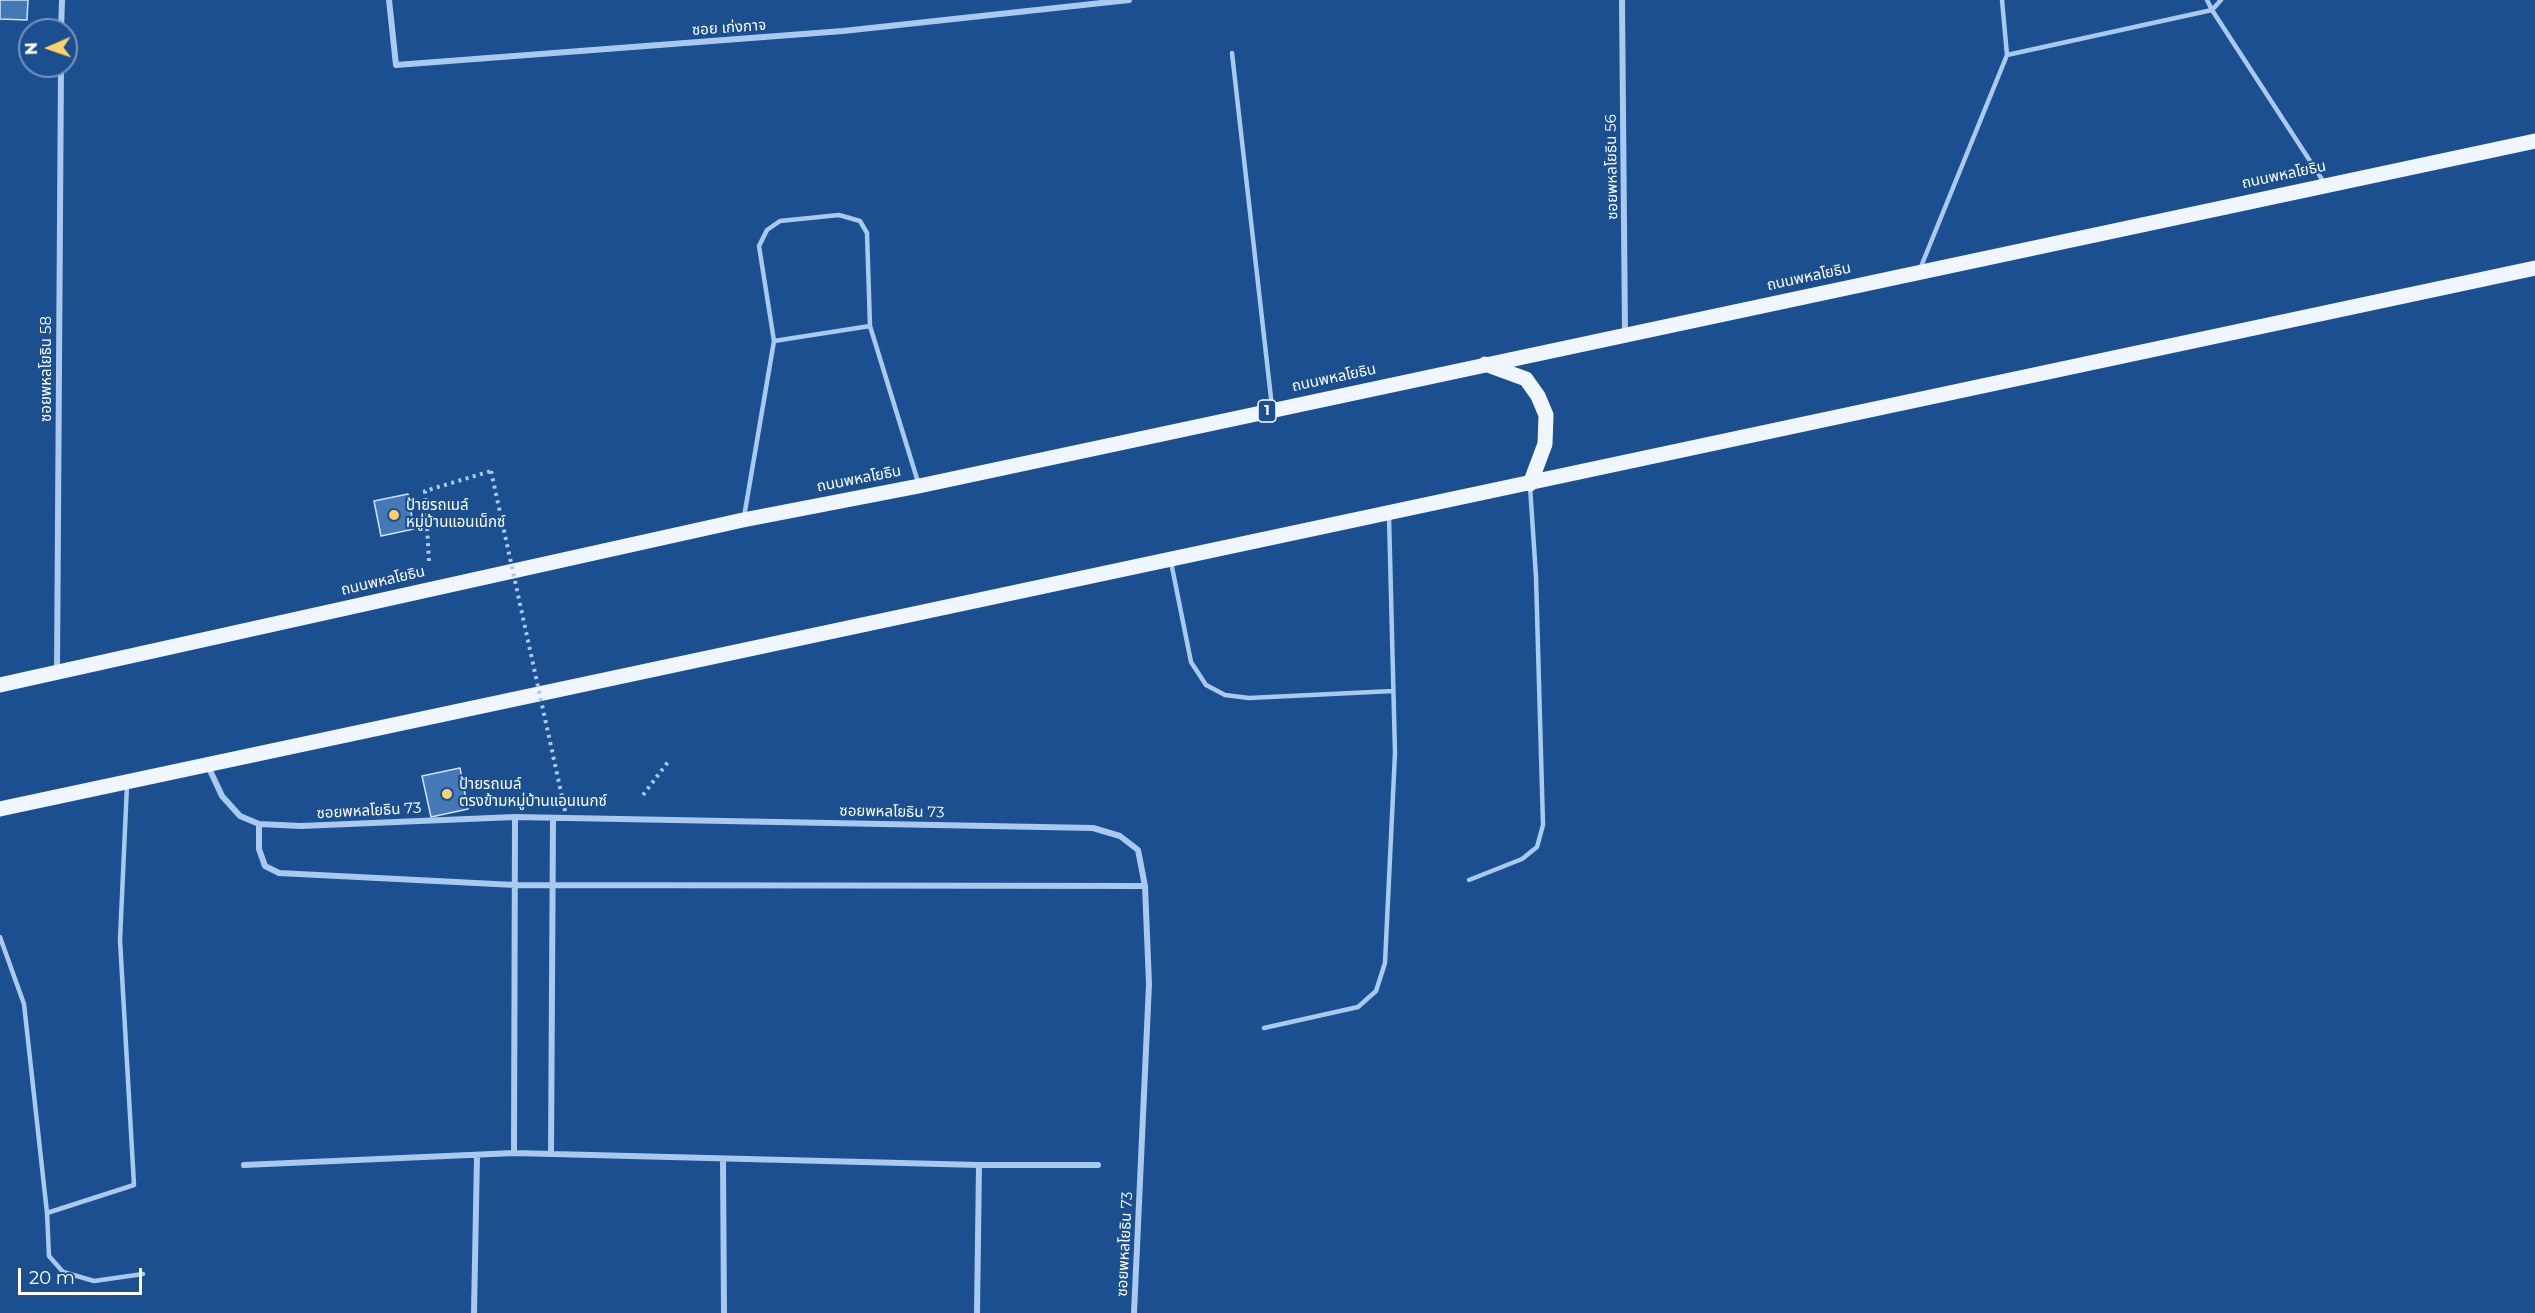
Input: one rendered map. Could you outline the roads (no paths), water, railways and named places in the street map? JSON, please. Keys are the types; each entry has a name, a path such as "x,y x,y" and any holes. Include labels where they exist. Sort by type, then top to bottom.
{"main road":[{"name":"ถนนพหลโยธิน","path":"0,685 744,520 919,486 2535,141"},
{"path":"0,809 127,783 206,763 1530,484 1643,457 2535,268"},
{"path":"1485,364 1526,379 1538,396 1546,415 1545,444 1530,484"}],"street":[{"path":"62,0 62,18"},
{"name":"ซอย เก่งกาจ","path":"389,0 396,65 843,31 1129,0"},
{"name":"ซอยพหลโยธิน 56","path":"1622,0 1625,334"},
{"name":"ซอยพหลโยธิน 58","path":"57,673 61,78"},
{"name":"ซอยพหลโยธิน 73","path":"206,763 222,795 240,816 259,824 301,826 515,817 1093,828 1120,836 1138,850 1145,886 1149,984 1134,1313"},
{"path":"514,1153 515,817"},
{"path":"551,1154 553,818"},
{"path":"259,824 260,849 265,866 279,873 515,885 1145,886"},
{"path":"244,1165 514,1153 980,1165 1098,1165"},
{"path":"474,1313 477,1156"},
{"path":"723,1159 724,1313"},
{"path":"977,1313 980,1165"}],"lane":[{"path":"1919,272 2007,55 2002,0"},
{"path":"2208,0 2212,10 2326,185"},
{"path":"2007,55 2212,10 2221,0"},
{"path":"1232,53 1272,410"},
{"path":"744,520 774,341 759,246 767,230 780,221 839,215 860,221 867,233 870,326 919,486"},
{"path":"774,341 870,326"},
{"path":"1469,880 1522,859 1537,847 1544,825 1536,577 1530,484"},
{"path":"1264,1028 1358,1007 1376,991 1385,963 1395,753 1389,513"},
{"path":"1170,559 1191,662 1206,685 1225,695 1249,698 1393,691"},
{"path":"47,1213 134,1185 120,940 127,783"},
{"path":"0,937 24,1004 47,1213 49,1256 63,1272 94,1281 143,1274"}],"place":[{"name":"ป้ายรถเมล์ หมู่บ้านแอนเน็กซ์","path":"394,515"},
{"name":"ป้ายรถเมล์ ตรงข้ามหมู่บ้านแอนเนกซ์","path":"447,794"}]}
